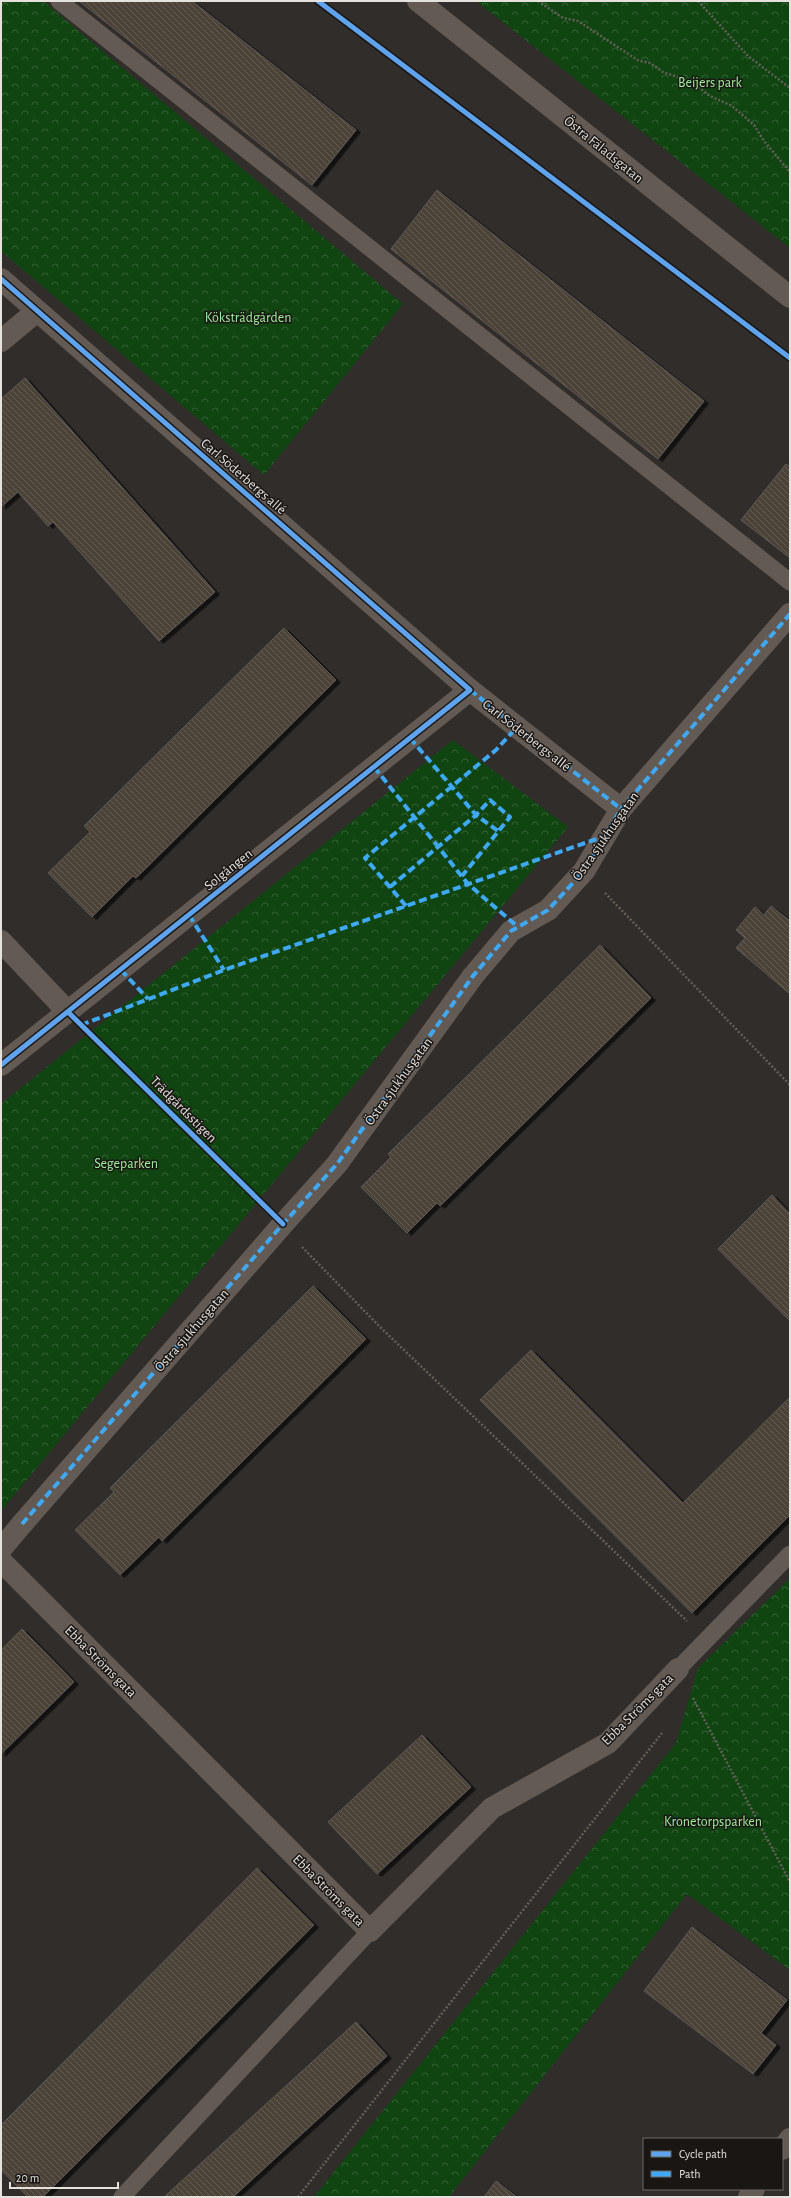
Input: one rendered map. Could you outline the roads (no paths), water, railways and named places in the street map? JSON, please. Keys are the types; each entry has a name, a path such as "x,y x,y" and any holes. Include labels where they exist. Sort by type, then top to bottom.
{"street":[{"name":"Östra Fäladsgatan","path":"418,1 790,297"},
{"name":"Carl Söderbergs allé","path":"1,279 470,690 621,809"},
{"path":"1,342 37,311"},
{"name":"Östra sjukhusgatan","path":"1,1548 283,1224 338,1164 473,976 511,931 548,910 584,871 621,809 790,614"},
{"name":"Solgången","path":"1,1065 470,690"},
{"path":"1,941 68,1012"},
{"name":"Ebba Ströms gata","path":"1,1561 370,1931 492,1808 608,1743 678,1669"},
{"path":"783,2148 790,2139"}],"lane":[{"path":"59,1 790,582"},
{"path":"678,1669 790,1554"},
{"path":"122,2197 370,1931"}],"park label":[{"name":"Beijers park","path":"710,82"},
{"name":"Köksträdgården","path":"248,317"},
{"name":"Segeparken","path":"126,1163"},
{"name":"Kronetorpsparken","path":"713,1821"}]}
